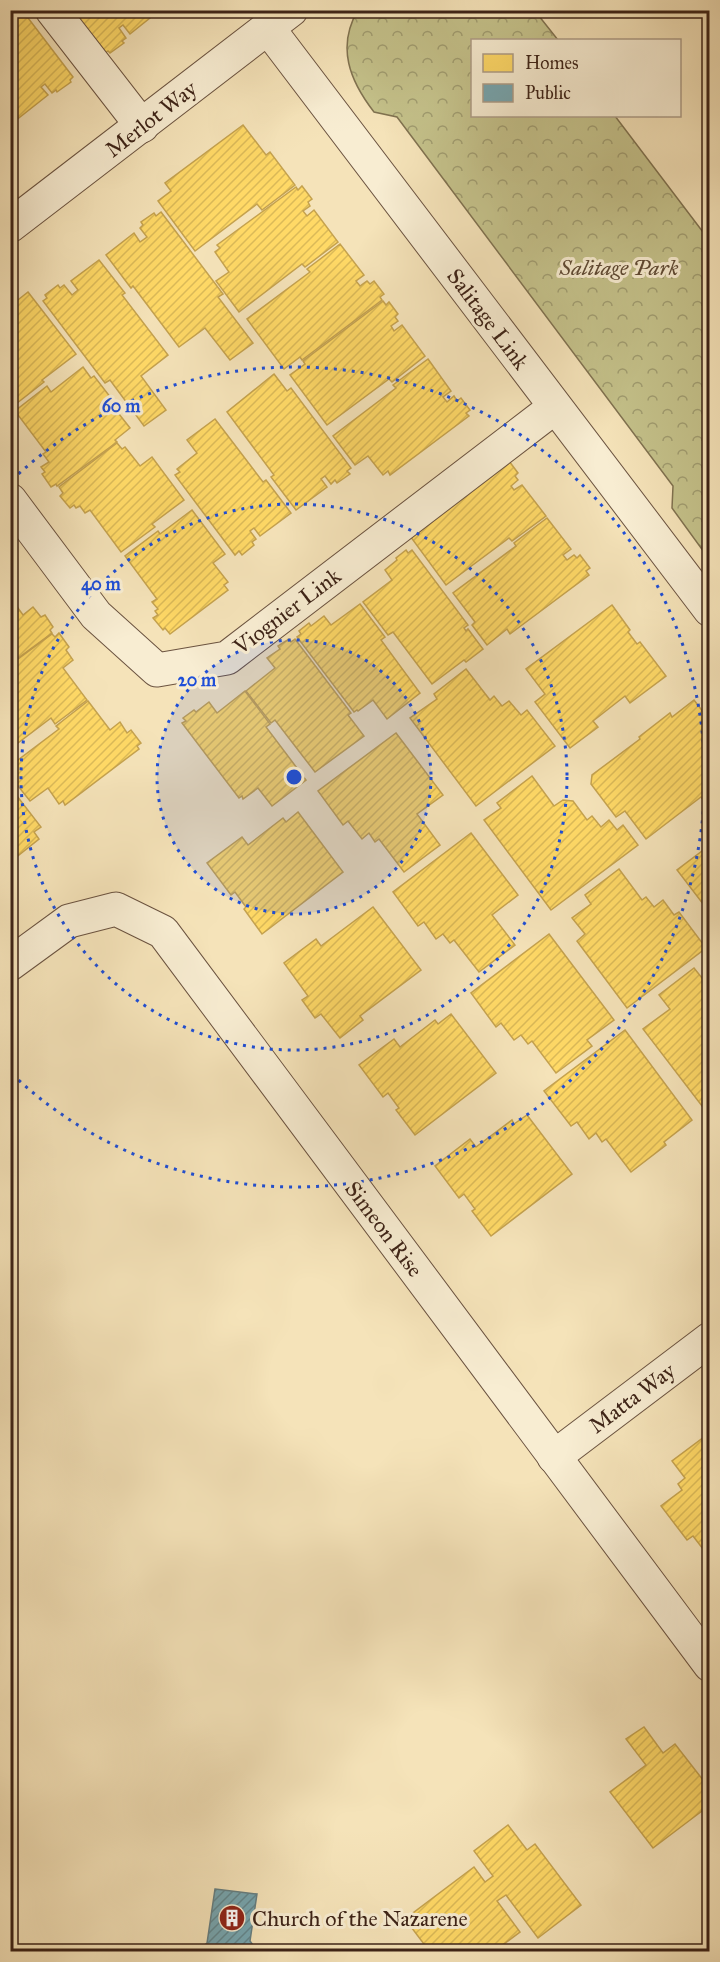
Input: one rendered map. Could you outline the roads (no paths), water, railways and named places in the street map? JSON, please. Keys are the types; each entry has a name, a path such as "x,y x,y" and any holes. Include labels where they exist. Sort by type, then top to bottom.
{"street":[{"path":"52,10 142,126"},
{"name":"Merlot Way","path":"10,226 280,19"},
{"name":"Salitage Link","path":"280,19 555,407 710,610"},
{"name":"Viognier Link","path":"10,500 96,615 157,670 227,658 555,407"},
{"name":"Simeon Rise","path":"10,964 69,921 116,909 163,932 710,1665"},
{"name":"Matta Way","path":"554,1457 710,1339"}],"place":[{"name":"Church of the Nazarene","path":"232,1918"}],"park label":[{"name":"Salitage Park","path":"619,267"}]}
